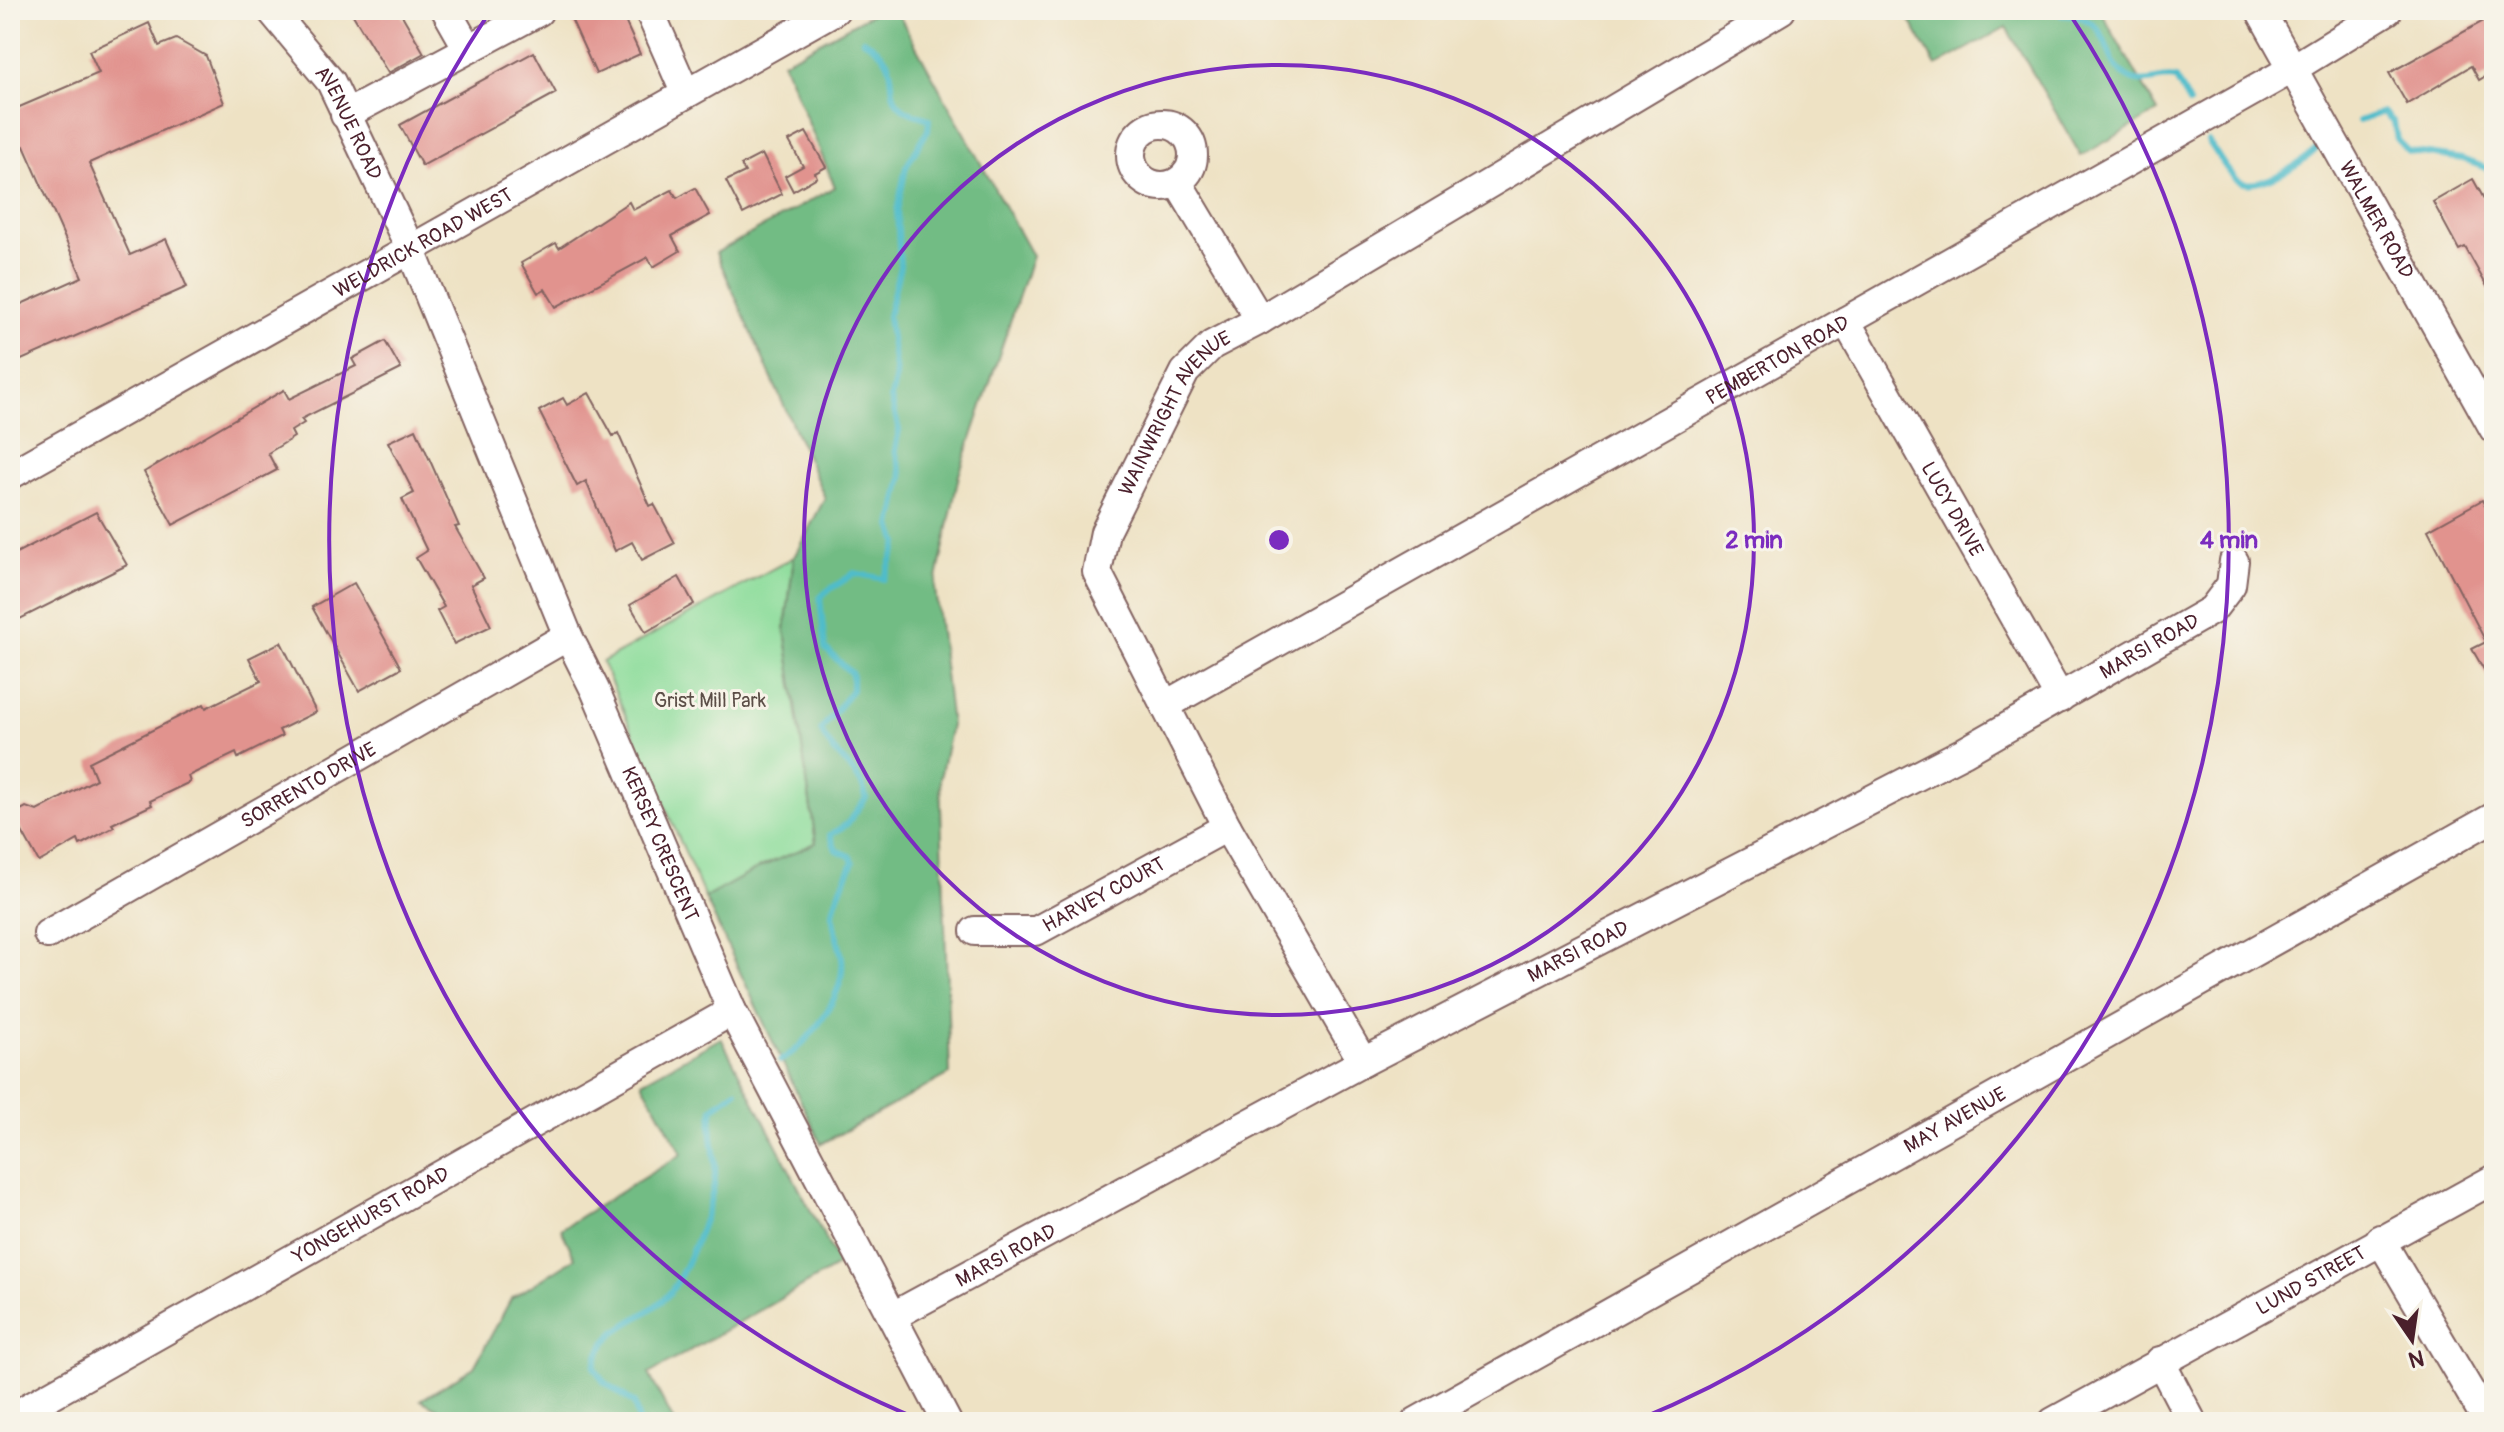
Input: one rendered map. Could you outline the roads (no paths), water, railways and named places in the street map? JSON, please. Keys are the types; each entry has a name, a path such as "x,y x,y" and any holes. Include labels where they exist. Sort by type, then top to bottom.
{"street":[{"path":"446,10 467,47"},
{"path":"649,10 685,92"},
{"name":"WELDRICK ROAD WEST","path":"10,475 835,10"},
{"name":"WAINWRIGHT AVENUE","path":"1363,1062 1227,827 1097,572 1105,532 1185,372 1212,345 1260,320 1781,10"},
{"name":"WALMER ROAD","path":"2260,10 2494,429"},
{"name":"PEMBERTON ROAD","path":"1166,705 2292,69 2388,10"},
{"name":"AVENUE ROAD","path":"275,11 331,82 410,248"},
{"path":"345,115 467,47 538,12"},
{"path":"1178,183 1260,320"},
{"name":"KERSEY CRESCENT","path":"410,248 568,636 732,1011 947,1422"},
{"name":"LUCY DRIVE","path":"1846,321 2060,698"},
{"name":"MARSI ROAD","path":"893,1316 1363,1062 1964,752 2060,698 2212,610 2231,585 2234,561"},
{"name":"SORRENTO DRIVE","path":"48,934 568,636"},
{"name":"MAY AVENUE","path":"1416,1422 2494,817"},
{"name":"HARVEY COURT","path":"975,931 1036,931 1227,827"},
{"name":"YONGEHURST ROAD","path":"10,1418 732,1011"},
{"path":"2380,1239 2494,1179"},
{"name":"LUND STREET","path":"2053,1422 2380,1239 2488,1422"},
{"path":"2160,1361 2192,1422"}],"waterway":[{"path":"2059,10 2061,15 2090,22 2104,39 2118,69 2127,77 2139,81 2176,79 2189,104"},
{"path":"780,1061 814,1030 838,987 842,958 833,914 838,894 853,862 850,856 836,850 830,835 847,824 866,798 859,779 821,730 852,690 852,674 825,648 820,598 854,573 884,579 898,543 892,526 902,476 895,450 899,430 891,398 896,376 888,316 900,266 897,211 906,167 928,130 929,119 909,112 897,102 890,67 877,49 863,40"},
{"path":"2359,121 2383,112 2394,122 2397,140 2408,151 2463,159 2494,171"},
{"path":"2208,141 2230,173 2247,183 2281,174 2317,148"},
{"path":"639,1422 634,1403 603,1381 594,1367 599,1352 615,1332 657,1305 682,1273 704,1220 713,1188 713,1108 736,1091"}],"park label":[{"name":"Grist Mill Park","path":"710,700"}]}
